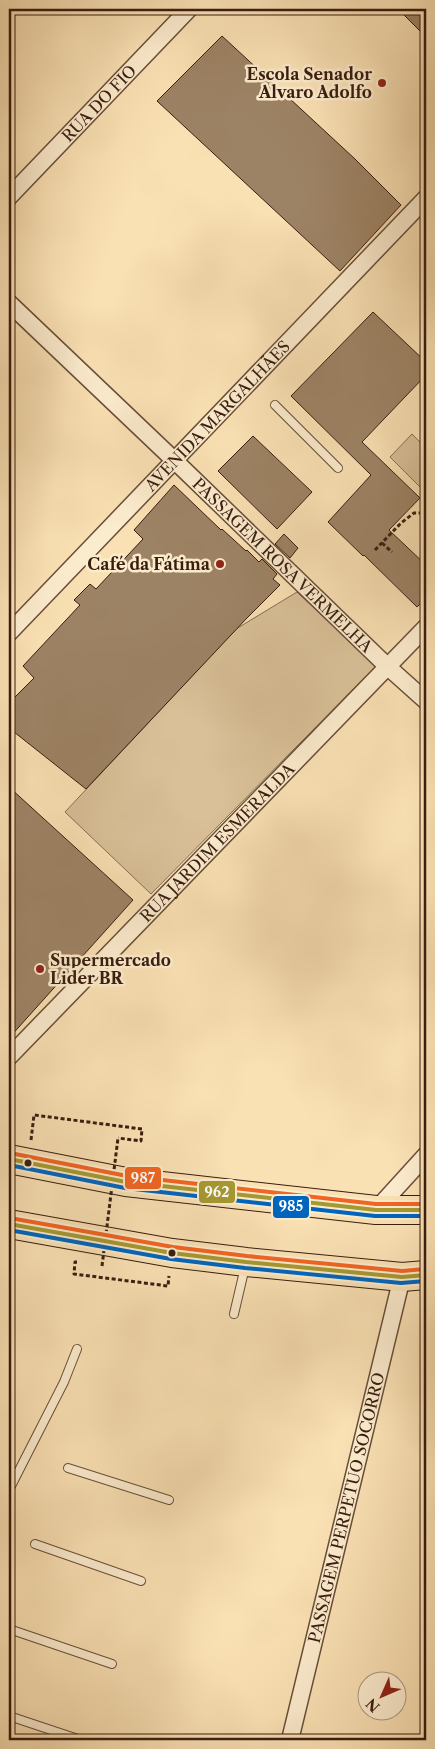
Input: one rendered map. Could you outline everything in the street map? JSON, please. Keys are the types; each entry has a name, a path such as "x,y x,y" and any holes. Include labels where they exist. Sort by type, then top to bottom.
{"highway":[{"path":"18,1161 126,1182 376,1210 426,1210"},
{"path":"9,1224 172,1253 246,1262 414,1276"}],"street":[{"name":"RUA DO FIO","path":"9,197 190,9"},
{"name":"AVENIDA MARGALHÃES","path":"9,633 426,198"},
{"name":"PASSAGEM ROSA VERMELHA","path":"9,303 388,667 426,700"},
{"name":"RUA JARDIM ESMERALDA","path":"9,1057 426,628"},
{"path":"376,1210 426,1155"},
{"name":"PASSAGEM PERPETUO SOCORRO","path":"290,1740 414,1276"}],"lane":[{"path":"275,405 338,468"},
{"path":"234,1314 246,1262"},
{"path":"9,1490 64,1382 76,1349"},
{"path":"68,1468 169,1500"},
{"path":"35,1544 141,1581"},
{"path":"9,1629 112,1664"},
{"path":"9,1716 81,1740"}],"path":[{"path":"375,550 401,523 414,513 426,513"},
{"path":"382,543 392,552"},
{"path":"18,1161 34,1115 142,1129 140,1141 118,1138 102,1266"},
{"path":"75,1262 74,1274 168,1286 172,1253"}],"shaded area":[{"path":"412,434 426,448 426,493 390,457"},
{"path":"297,592 376,666 151,894 65,812 236,629"}],"building":[{"path":"398,9 426,9 426,37"},
{"path":"222,36 355,159 401,205 340,271 157,101"},
{"path":"373,312 426,362 426,375 362,442 420,498 389,530 426,565 426,598 417,607 328,522 371,475 291,396"},
{"path":"253,436 312,492 277,529 218,471"},
{"path":"174,485 221,530 259,562 262,559 277,574 273,579 280,585 86,789 9,728 9,703 34,678 23,666 80,605 74,600 90,584 96,589 143,539 134,530"},
{"path":"284,534 298,548 290,558 275,544"},
{"name":"Supermercado Lider BR","path":"9,787 133,900 9,1038"}],"transit line":[{"name":"987","path":"10,1153 127,1176 376,1204 426,1204"},
{"name":"962","path":"9,1159 126,1182 376,1210 426,1210"},
{"name":"985","path":"9,1165 125,1188 375,1216 426,1216"},
{"name":"987","path":"10,1218 173,1247 402,1271 425,1269"},
{"name":"962","path":"9,1224 172,1253 402,1277 426,1275"},
{"name":"985","path":"9,1230 171,1259 401,1283 426,1281"}],"place":[{"name":"Escola Senador Alvaro Adolfo","path":"382,83"},
{"name":"Café da Fátima","path":"220,564"},
{"name":"Supermercado Lider BR","path":"40,969"}]}
